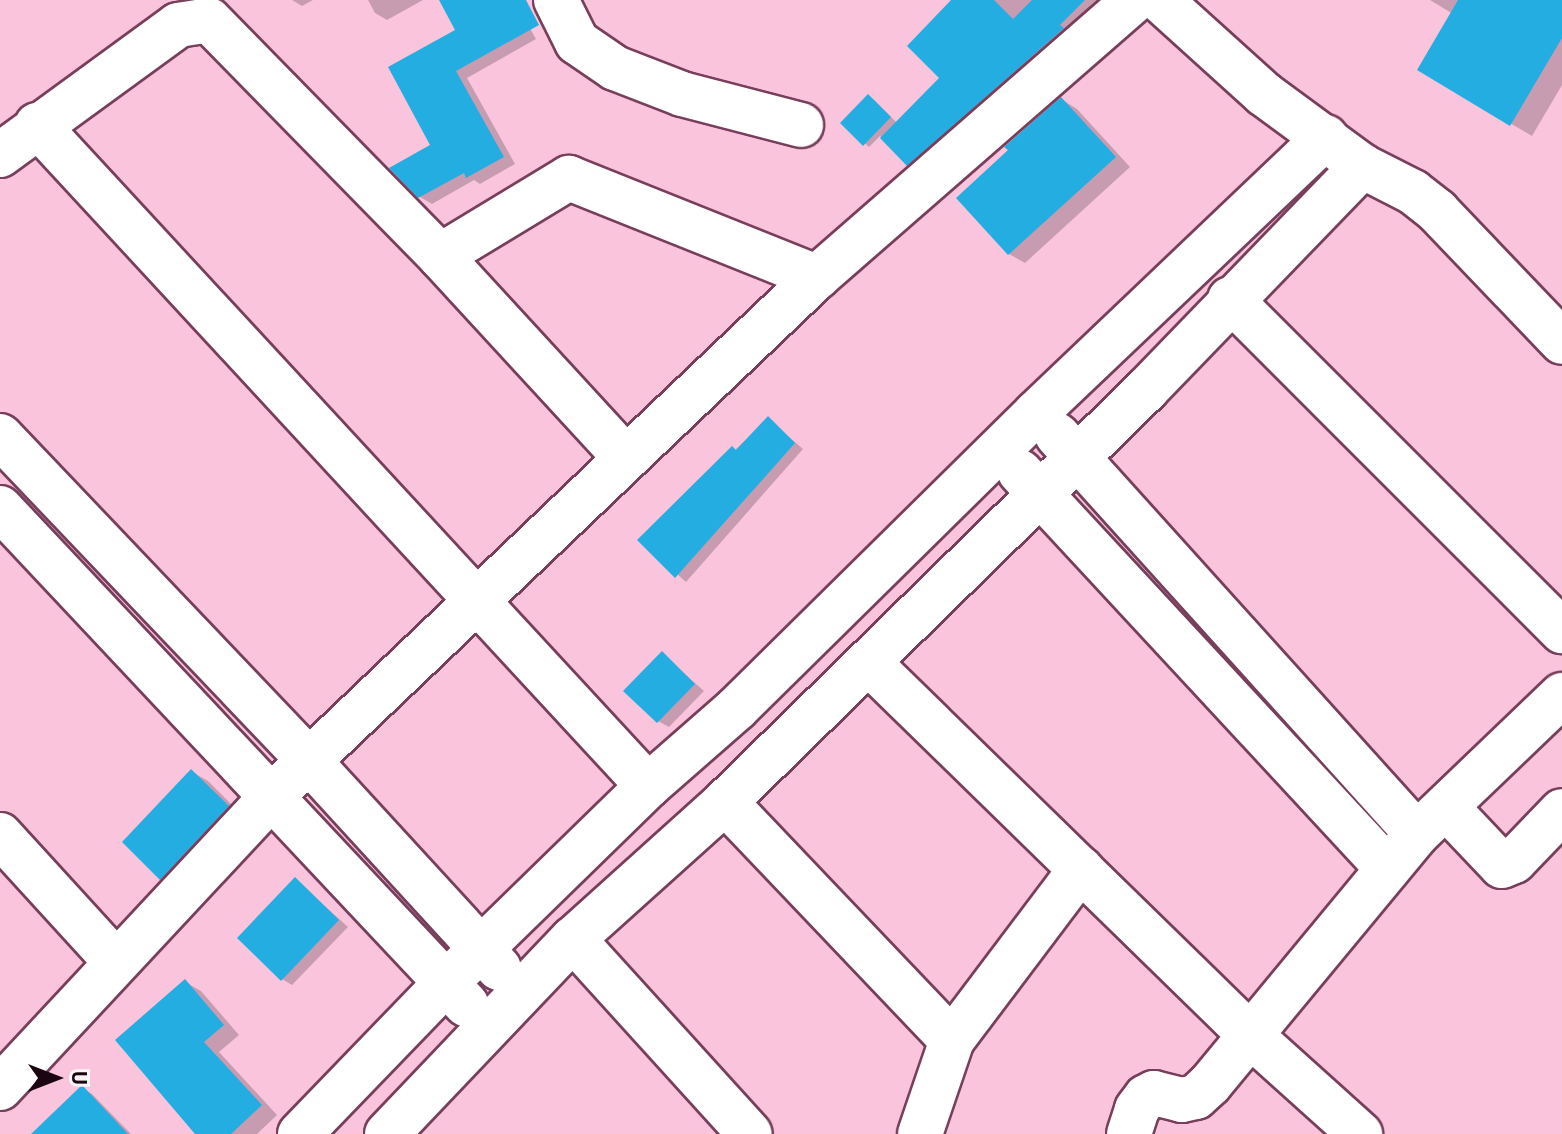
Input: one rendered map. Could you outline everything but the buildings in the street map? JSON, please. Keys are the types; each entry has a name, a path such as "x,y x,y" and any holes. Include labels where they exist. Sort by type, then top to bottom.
{"street":[{"path":"556,0 577,42 615,68 682,94 801,125"},
{"path":"0,1088 273,795 817,277 1134,0"},
{"path":"1160,0 1264,94 1362,166 1413,192 1437,211 1562,342"},
{"path":"0,155 37,125 178,25 209,20 440,256 626,458"},
{"path":"37,125 648,786"},
{"path":"300,1134 481,948 648,786 737,708 1036,413 1326,137"},
{"path":"399,1130 485,1028 573,939 725,802 1042,493 1362,166"},
{"path":"440,256 569,178 817,277"},
{"path":"1230,299 1562,631"},
{"path":"1036,413 1432,820 1502,866 1514,861 1562,811"},
{"path":"0,436 309,761 521,992"},
{"path":"998,450 1042,493 1388,869"},
{"path":"0,508 448,981 485,1028"},
{"path":"122,637 158,601"},
{"path":"868,662 1248,1033 1360,1134"},
{"path":"1129,1134 1146,1097 1154,1093 1182,1100 1196,1097 1432,820 1562,695"},
{"path":"725,802 952,1040"},
{"path":"0,835 116,962"},
{"path":"920,1134 952,1040 1081,869"},
{"path":"573,939 750,1134"}]}
